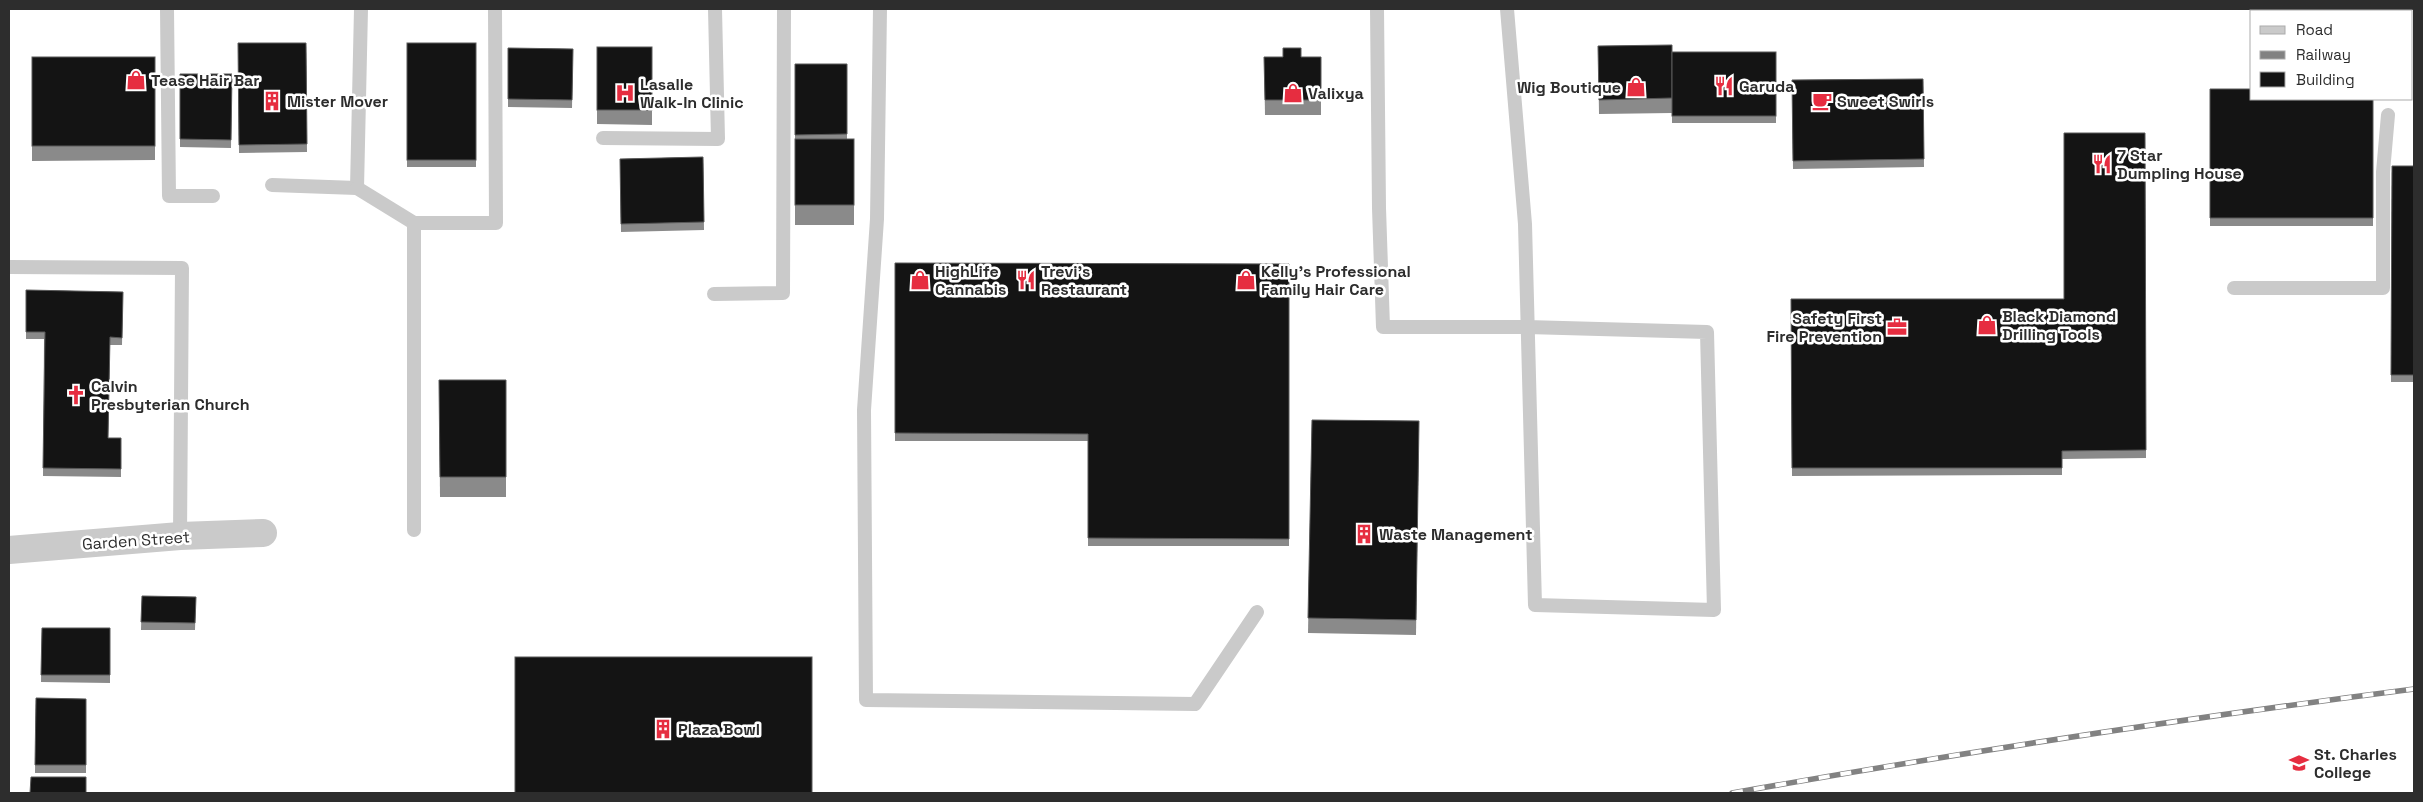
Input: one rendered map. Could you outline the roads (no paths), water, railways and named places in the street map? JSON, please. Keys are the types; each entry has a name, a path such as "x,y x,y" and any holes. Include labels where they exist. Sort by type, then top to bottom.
{"street":[{"name":"Garden Street","path":"9,550 180,536 263,532"}],"lane":[{"path":"167,9 169,196 214,196"},
{"path":"357,188 361,9"},
{"path":"272,185 357,188 414,223 496,223 495,9"},
{"path":"603,138 718,139 715,9"},
{"path":"714,294 783,293 784,9"},
{"path":"880,9 877,219 864,410 866,700 1195,704 1257,612"},
{"path":"1376,9 1383,327 1527,327 1707,332 1714,610 1535,605 1527,327 1525,224 1507,9"},
{"path":"2234,288 2383,288 2383,172 2388,115"},
{"path":"414,223 414,530"},
{"path":"9,267 182,268 180,536"}],"railway":[{"path":"1732,793 2073,737 2414,689"}],"place":[{"name":"Tease Hair Bar","path":"136,80"},
{"name":"Garuda","path":"1724,86"},
{"name":"Wig Boutique","path":"1636,87"},
{"name":"Lasalle Walk-In Clinic","path":"625,93"},
{"name":"Valixya","path":"1293,93"},
{"name":"Mister Mover","path":"272,101"},
{"name":"Sweet Swirls","path":"1822,101"},
{"name":"7 Star Dumpling House","path":"2102,164"},
{"name":"HighLife Cannabis","path":"920,280"},
{"name":"Trevi's Restaurant","path":"1026,280"},
{"name":"Kelly's Professional Family Hair Care","path":"1246,280"},
{"name":"Black Diamond Drilling Tools","path":"1987,325"},
{"name":"Safety First Fire Prevention","path":"1897,327"},
{"name":"Calvin Presbyterian Church","path":"76,395"},
{"name":"Waste Management","path":"1364,534"},
{"name":"Plaza Bowl","path":"663,729"},
{"name":"St. Charles College","path":"2299,763"}]}
